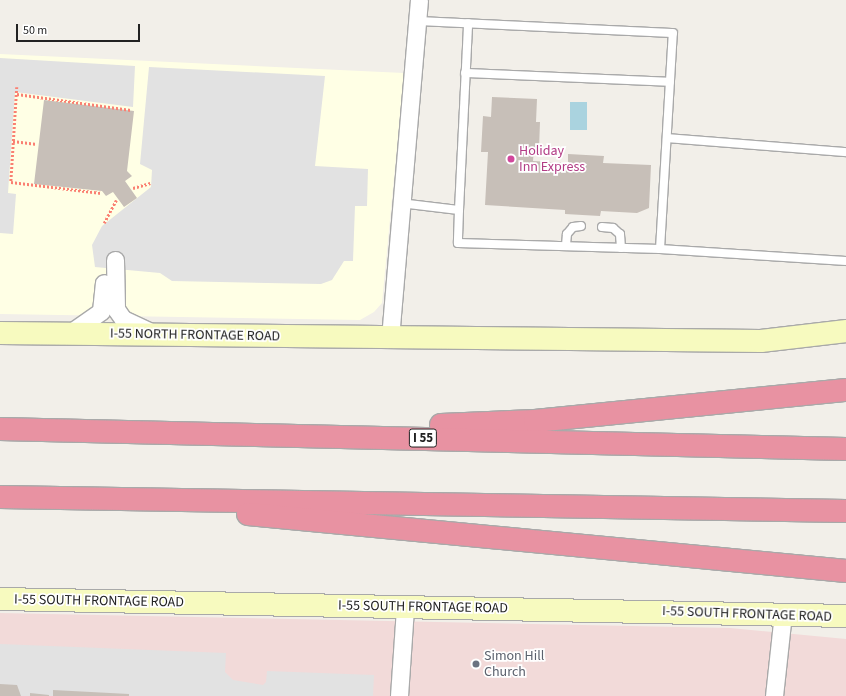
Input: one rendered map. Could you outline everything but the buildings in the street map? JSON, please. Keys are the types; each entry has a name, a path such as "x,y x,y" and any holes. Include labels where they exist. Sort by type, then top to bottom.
{"highway":[{"path":"249,433 535,421 846,390"},
{"name":"I 55","path":"0,430 249,433 846,449"},
{"path":"0,497 846,511"},
{"path":"35,498 385,525 846,571"}],"street":[{"path":"390,338 400,203 419,0"},
{"path":"70,333 101,311 110,260 116,310 123,319 155,334"},
{"name":"I-55 NORTH FRONTAGE ROAD","path":"0,333 761,341 846,331"},
{"name":"I-55 SOUTH FRONTAGE ROAD","path":"0,599 783,613 846,616"},
{"path":"399,696 405,607"},
{"path":"774,696 783,613"}],"lane":[{"path":"418,21 673,33 660,249"},
{"path":"468,23 458,243 660,249 846,261"},
{"path":"465,73 670,82"},
{"path":"667,138 846,152"},
{"path":"400,203 459,210"},
{"path":"566,246 566,234 573,226 581,226"},
{"path":"602,227 613,228 620,234 621,248"}],"path":[{"path":"17,87 11,182 101,193"},
{"path":"17,94 132,110"},
{"path":"13,141 37,144"},
{"path":"133,188 150,183"},
{"path":"104,223 116,200"}],"shaded area":[{"path":"0,54 404,73 382,303 374,312 360,320 0,314"},
{"path":"0,58 135,66 133,107 15,92 8,193 16,194 13,234 0,233"},
{"path":"149,67 325,76 315,166 368,169 367,206 355,206 353,261 344,261 332,280 321,284 172,281 160,273 95,267 92,245 102,226 151,187 152,170 140,164"},
{"path":"0,613 730,628 846,639 846,696 0,696"},
{"path":"0,644 226,653 225,672 233,680 263,685 266,682 267,671 374,675 373,696 0,696"}],"water":[{"path":"570,102 587,102 587,130 570,130"}],"place":[{"name":"Holiday Inn Express","path":"511,159"},
{"name":"Simon Hill Church","path":"476,664"}]}
